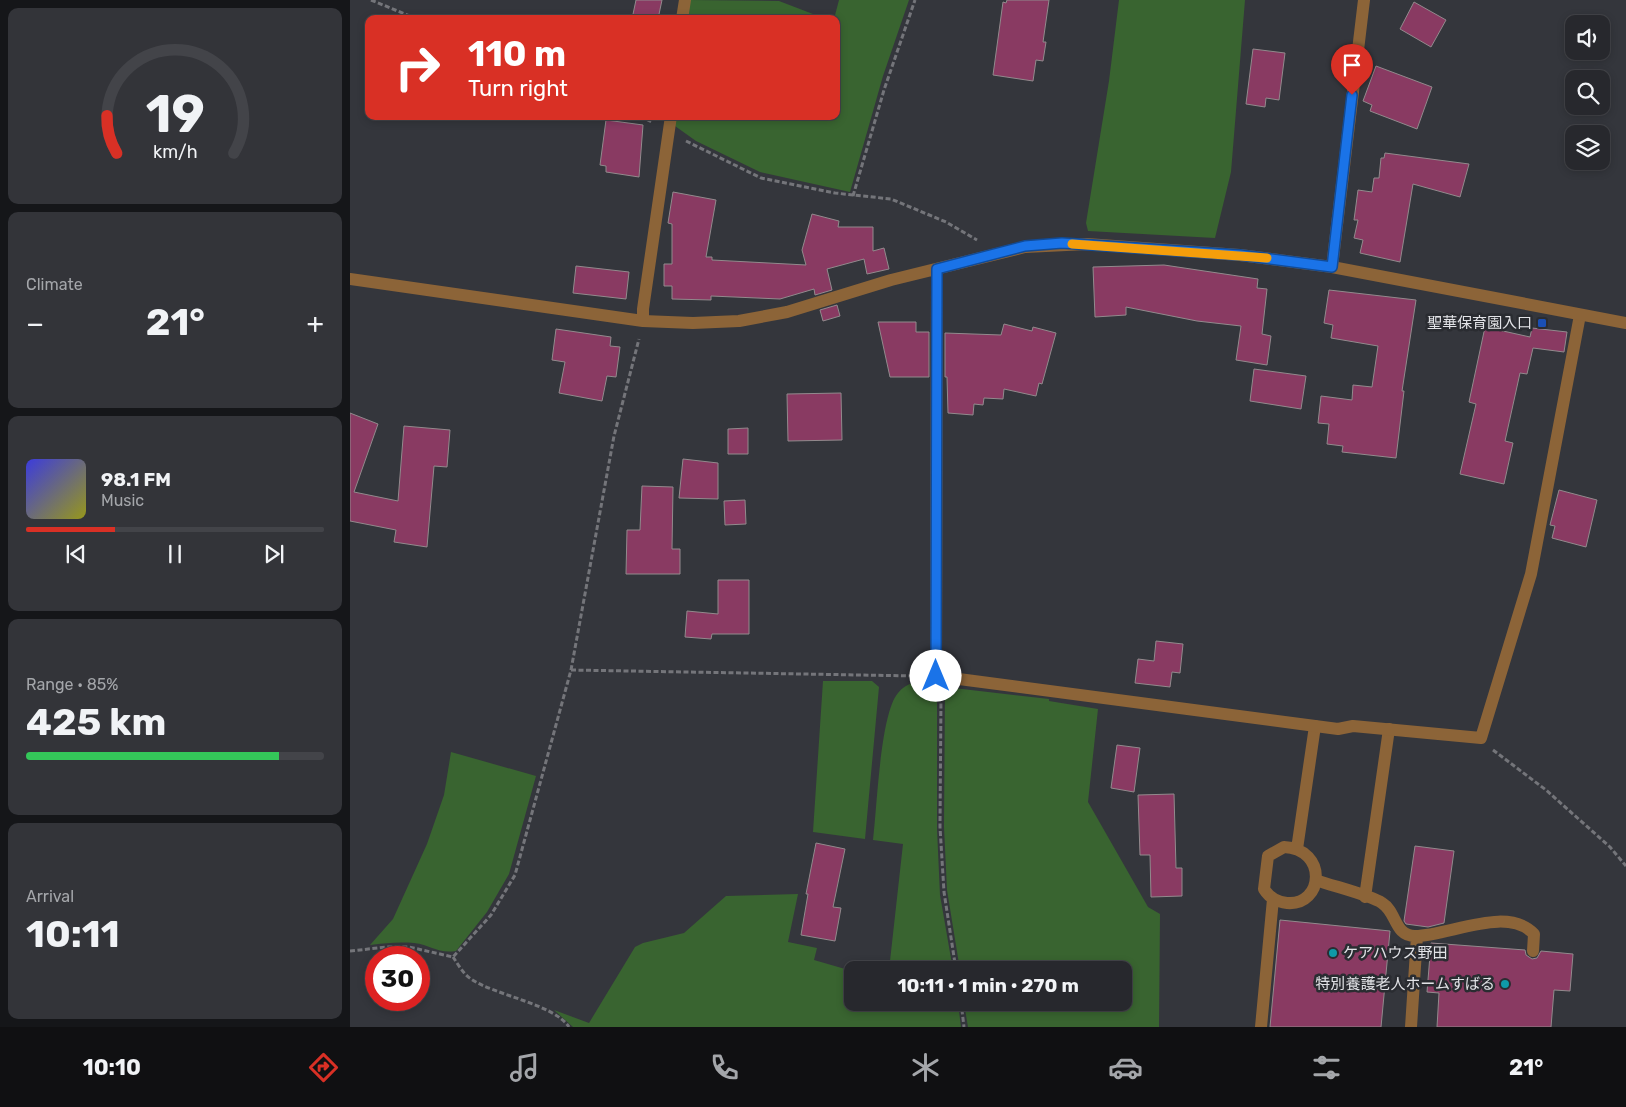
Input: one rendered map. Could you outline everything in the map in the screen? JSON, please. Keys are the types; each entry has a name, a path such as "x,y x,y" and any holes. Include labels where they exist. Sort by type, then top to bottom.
{"street":[{"path":"683,15 685,0"},
{"path":"1332,267 1364,0"},
{"path":"643,321 643,309 670,120"},
{"path":"350,279 643,321 693,323 739,321 787,312 1025,246 1087,244 1240,255 1332,267 1626,324"},
{"path":"937,269 939,677 1338,729 1352,726 1481,738 1531,574 1580,316"},
{"path":"1297,848 1315,726"},
{"path":"1365,897 1389,729"},
{"path":"1284,847 1297,848 1309,856 1314,863 1316,880 1308,896 1301,901 1282,903 1273,899 1264,889 1268,856 1275,850 1284,847"},
{"path":"1316,880 1383,903 1401,931 1406,935 1417,936 1485,922 1520,923 1534,934 1533,951"},
{"path":"1261,1027 1273,899"},
{"path":"1411,1027 1417,936"}],"path":[{"path":"371,0 407,15"},
{"path":"853,196 884,90 915,0"},
{"path":"648,120 669,130 692,145 761,178 853,196 891,199 946,222 999,253"},
{"path":"453,958 491,915 515,875 571,670 614,436 643,321"},
{"path":"571,670 939,677 940,827 944,892 955,961"},
{"path":"1481,738 1546,790 1610,847 1626,866"},
{"path":"350,952 387,947 409,947 453,958 473,981 544,1010 560,1018 569,1027"},
{"path":"962,1011 964,1027"}],"green space":[{"path":"689,0 779,1 816,15 687,15"},
{"path":"839,0 909,0 883,76 850,192 760,172 696,141 675,126 676,120 840,120 840,15 835,15"},
{"path":"1119,0 1245,0 1231,172 1215,238 1088,231 1086,223 1109,81"},
{"path":"823,681 872,681 879,687 865,839 813,832"},
{"path":"937,681 937,829 940,895 951,961 890,961 903,844 873,840 880,763 887,720 892,704 902,689 911,683"},
{"path":"945,687 1049,699 1049,701 1098,709 1088,802 1148,907 1160,914 1159,1027 968,1027 965,1011 1132,1011 1132,961 959,961 947,890 944,827"},
{"path":"451,752 536,776 509,874 487,912 456,951 444,951 414,943 370,945 393,919 427,844 444,795"},
{"path":"798,894 788,942 817,948 814,960 844,969 844,1011 959,1011 961,1027 573,1027 554,1010 589,1023 635,947 643,943 684,933 726,896"}],"building":[{"path":"636,0 662,0 659,15 633,15"},
{"path":"1007,0 1049,0 1043,42 1046,42 1043,61 1036,60 1033,81 993,75 1003,2 1006,3"},
{"path":"1414,2 1446,20 1431,47 1400,29"},
{"path":"1253,49 1285,53 1279,100 1266,98 1265,107 1246,104"},
{"path":"1376,66 1432,87 1417,129 1370,111 1372,105 1363,101"},
{"path":"606,120 643,125 639,177 606,172 606,166 600,165"},
{"path":"1385,153 1469,164 1460,197 1413,184 1400,262 1360,253 1363,240 1354,238 1358,220 1354,220 1358,190 1372,192 1374,178 1379,178 1381,158 1384,158"},
{"path":"673,192 716,200 706,257 712,257 712,260 806,265 802,250 812,214 839,221 838,227 873,227 873,251 884,248 889,269 867,274 864,259 827,269 832,290 815,295 814,289 780,299 711,296 711,300 672,299 672,286 664,286 664,264 672,264 672,224 668,223"},
{"path":"1164,265 1258,279 1257,288 1267,289 1262,334 1271,336 1267,365 1236,360 1241,326 1197,321 1126,307 1126,315 1095,317 1093,267"},
{"path":"576,266 629,272 626,299 573,293"},
{"path":"1329,290 1416,300 1402,391 1404,391 1396,458 1342,452 1343,446 1327,444 1329,424 1318,423 1321,396 1352,400 1353,385 1372,387 1378,346 1331,338 1333,325 1324,323"},
{"path":"837,305 840,316 823,321 820,310"},
{"path":"878,322 916,322 916,332 929,332 929,377 890,377"},
{"path":"1004,324 1032,331 1033,327 1056,333 1042,384 1039,383 1036,396 1004,389 1003,399 984,398 983,405 974,404 973,415 948,413 947,377 945,377 945,333 1001,335"},
{"path":"1485,327 1530,337 1532,328 1567,332 1564,352 1533,348 1527,374 1520,373 1505,441 1513,443 1504,484 1460,474 1476,404 1469,402"},
{"path":"556,329 611,337 610,346 620,347 616,377 607,376 602,401 559,393 565,362 552,360"},
{"path":"1254,369 1306,376 1301,409 1250,401"},
{"path":"841,393 842,440 788,441 787,394"},
{"path":"350,413 378,424 354,492 398,501 404,426 450,430 447,467 434,466 427,547 394,542 396,530 350,521"},
{"path":"748,428 748,454 728,454 728,429"},
{"path":"683,459 718,463 718,499 679,498"},
{"path":"642,486 673,487 672,549 680,549 680,574 626,574 627,530 640,530"},
{"path":"1559,490 1597,500 1586,547 1552,538 1555,526 1550,525"},
{"path":"745,500 746,524 725,525 724,501"},
{"path":"718,580 749,580 749,634 712,634 711,639 685,637 687,611 718,614"},
{"path":"1156,641 1183,644 1180,673 1172,672 1170,687 1135,683 1138,659 1154,661"},
{"path":"1117,745 1140,748 1134,792 1111,788"},
{"path":"1174,794 1176,868 1182,868 1182,896 1151,897 1150,855 1140,855 1138,795"},
{"path":"816,843 845,849 833,907 841,908 835,941 801,935 808,894 806,894"},
{"path":"1415,846 1454,851 1444,923 1428,927 1406,924 1404,921"},
{"name":"ケアハウス野田","path":"1280,920 1390,931 1381,1027 1270,1027"},
{"name":"特別養護老人ホームすばる","path":"1431,943 1525,950 1526,955 1532,959 1537,958 1541,951 1573,954 1570,991 1554,990 1551,1027 1437,1027 1439,993 1427,992"}],"slow traffic":[{"path":"1072,244 1267,258"}],"place":[{"name":"聖華保育園入口","path":"1542,323"},
{"name":"ケアハウス野田","path":"1333,953"},
{"name":"特別養護老人ホームすばる","path":"1505,984"}],"route":[{"path":"936,676 937,269 1025,246 1062,243 1240,255 1332,267 1352,95"}]}
